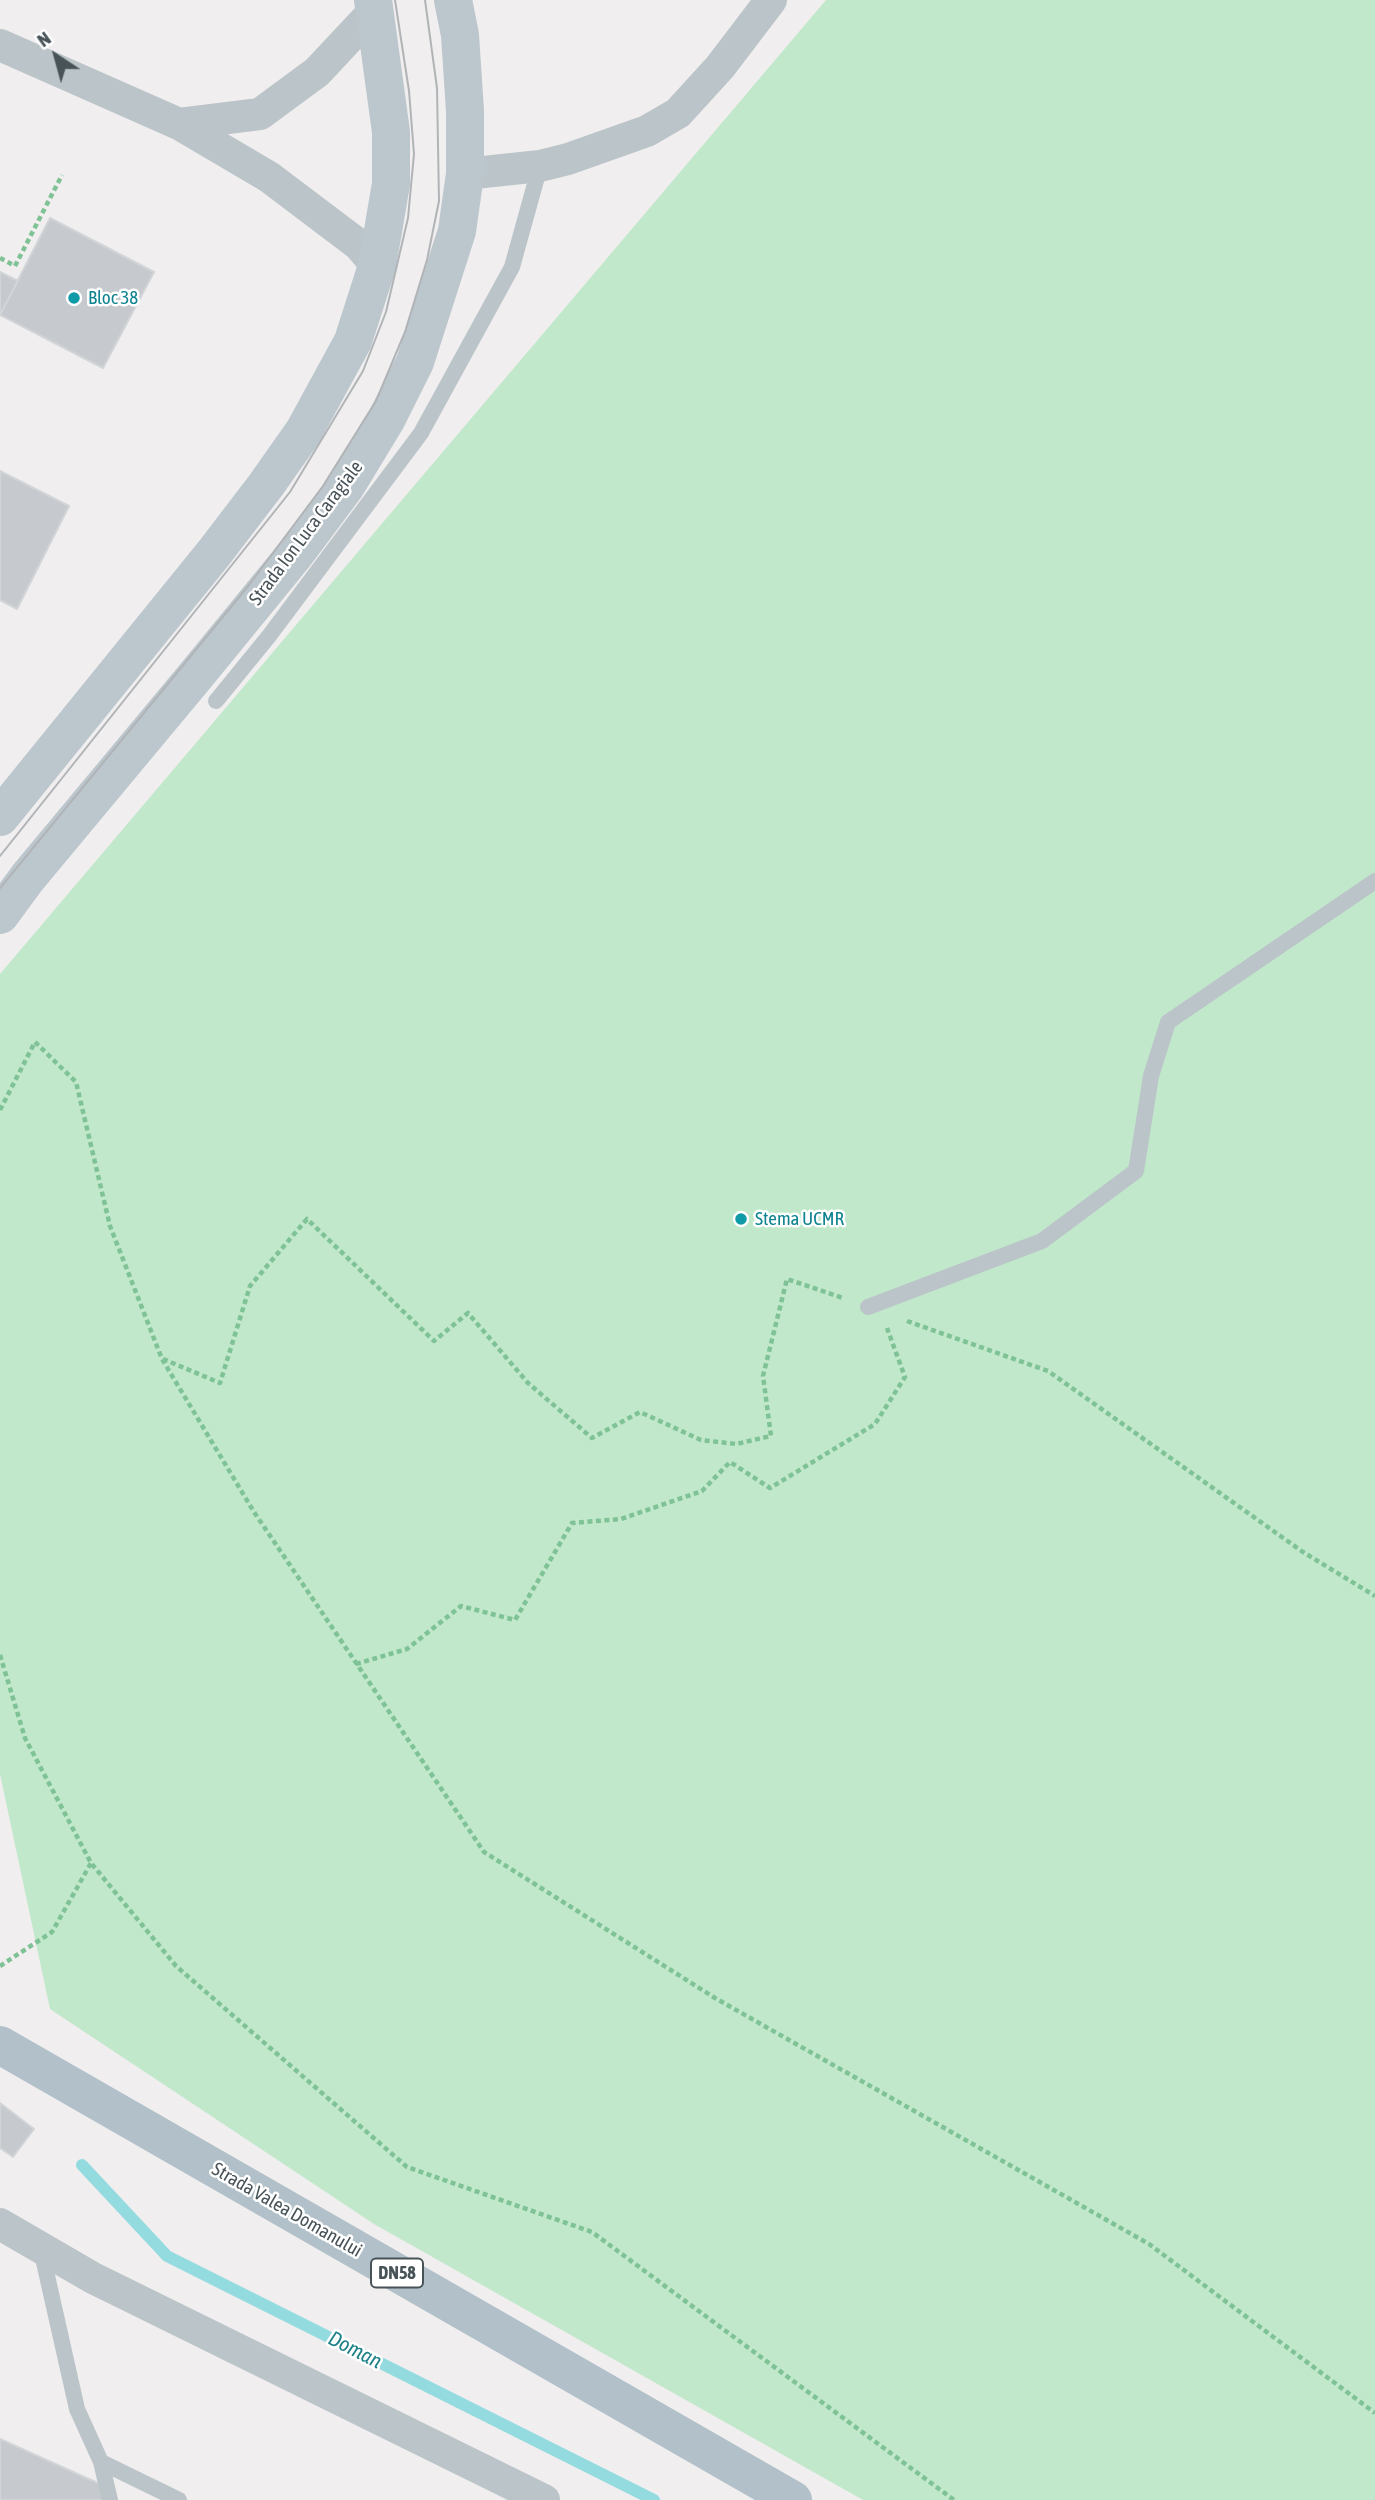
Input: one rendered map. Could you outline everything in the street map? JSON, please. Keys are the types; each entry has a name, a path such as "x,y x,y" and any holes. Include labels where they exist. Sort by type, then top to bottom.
{"main road":[{"name":"Strada Ion Luca Caragiale","path":"0,915 28,877 296,553 346,486 386,420 415,362 457,231 466,174 460,35 453,0"},
{"path":"0,817 214,553 304,431 353,341 377,266 391,184 391,132 374,5"},
{"name":"Strada Valea Domanului","path":"0,2045 793,2500"}],"street":[{"path":"466,174 540,166 647,131 678,113 720,67 771,0"},
{"path":"179,124 260,114 317,72 374,5"},
{"path":"0,45 179,124 269,177 359,246 377,266"},
{"path":"0,2224 93,2278 544,2500"}],"lane":[{"path":"216,701 270,636 421,433 512,267 540,166"},
{"path":"875,1310 1042,1241 1136,1171 1151,1076 1168,1022 1375,881"},
{"path":"41,2249 77,2409 101,2462 110,2500"},
{"path":"101,2462 179,2500"}],"path":[{"path":"0,258 15,266 62,175"},
{"path":"0,1110 35,1042 76,1082 110,1226 162,1359 254,1512 484,1852 715,1998 1149,2244 1375,2413"},
{"path":"162,1359 220,1383 250,1286 307,1219 434,1341 468,1313 528,1383 592,1438 640,1412 701,1440 736,1444 771,1436 763,1376 787,1279 1048,1371 1303,1552 1375,1596"},
{"path":"356,1664 407,1649 461,1606 515,1620 572,1523 621,1519 702,1491 730,1462 770,1489 875,1424 905,1377 875,1310"},
{"path":"0,1655 25,1738 91,1863 176,1966 407,2167 592,2232 954,2500"},
{"path":"0,1966 52,1931 91,1863"}],"green space":[{"path":"826,0 1375,0 1375,2500 863,2500 374,2224 50,2009 0,1774 0,974"}],"building":[{"name":"Bloc 38","path":"50,218 154,272 103,368 0,315"},
{"path":"0,272 18,281 0,315"},
{"path":"0,471 69,506 17,609 0,600"},
{"path":"0,2103 34,2129 13,2157 0,2148"},
{"path":"0,2439 100,2484 105,2500 0,2500"}],"waterway":[{"name":"Doman","path":"82,2165 167,2256 654,2500"}],"tram line":[{"path":"0,856 290,492 363,371 386,312 408,218 414,154 409,91 395,0"},
{"path":"0,888 249,585 323,486 376,401 405,332 427,260 439,201 437,88 425,0"}],"place":[{"name":"Bloc 38","path":"74,298"},
{"name":"Stema UCMR","path":"741,1219"}]}
